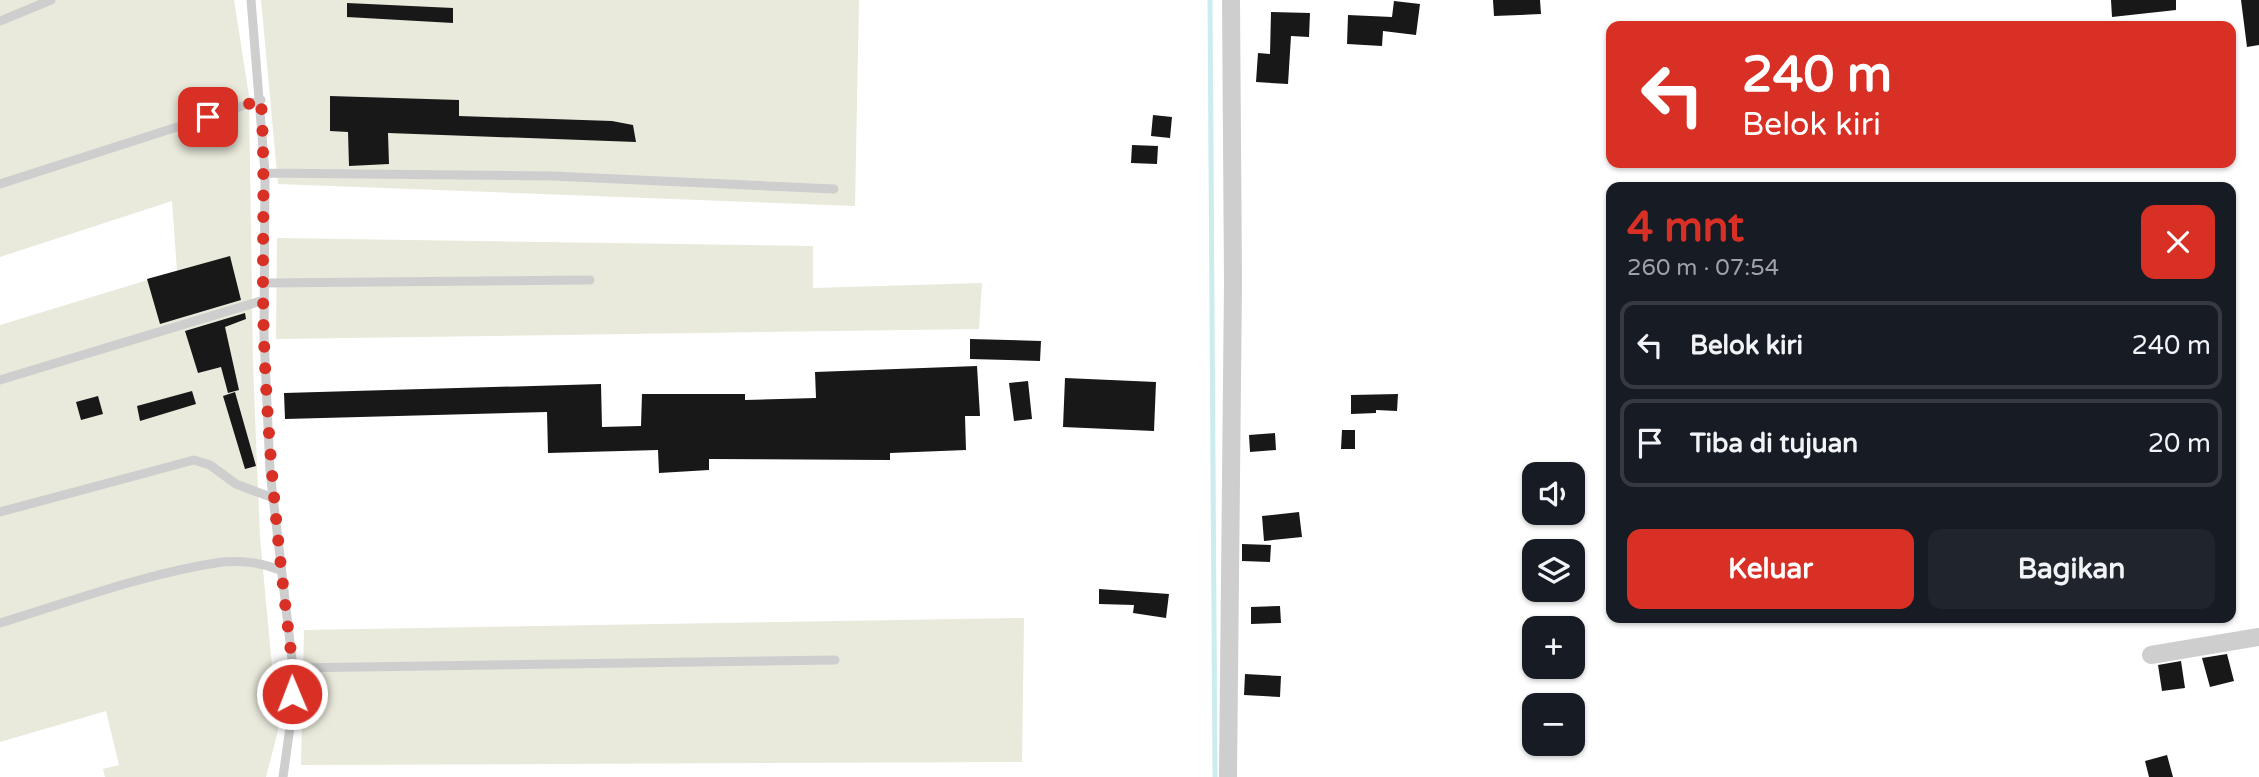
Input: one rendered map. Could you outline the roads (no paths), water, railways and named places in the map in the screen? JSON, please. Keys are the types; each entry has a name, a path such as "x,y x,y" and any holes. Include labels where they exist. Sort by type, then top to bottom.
{"street":[{"path":"1228,777 1233,295 1231,0"},
{"path":"2151,655 2259,637"}],"lane":[{"path":"0,20 51,0"},
{"path":"251,0 265,173 264,300 273,498 293,668 292,720 283,777"},
{"path":"0,184 261,100"},
{"path":"265,173 552,176 834,189"},
{"path":"265,283 590,281"},
{"path":"0,380 264,300"},
{"path":"0,512 194,460 210,465 236,484 273,498"},
{"path":"0,623 99,593 224,562 267,565 280,570"},
{"path":"293,668 835,660"}],"waterway":[{"path":"1210,0 1215,777"}]}
